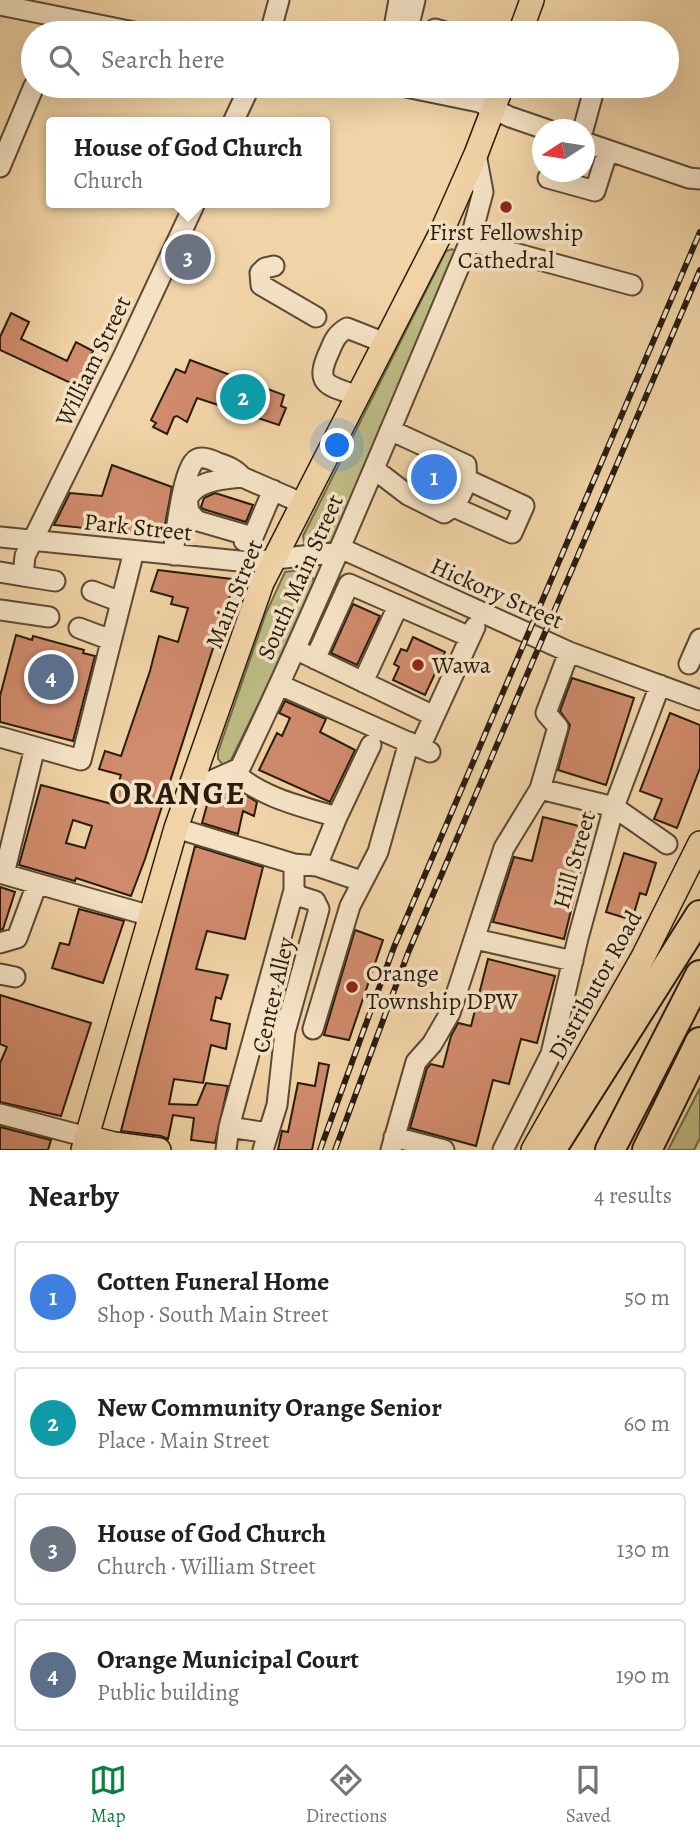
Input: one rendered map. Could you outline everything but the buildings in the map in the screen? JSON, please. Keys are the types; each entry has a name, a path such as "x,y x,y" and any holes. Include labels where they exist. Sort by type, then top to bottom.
{"highway":[{"path":"551,1150 700,915"},
{"path":"610,1150 700,975"},
{"path":"647,1150 700,1042"}],"main road":[{"path":"524,21 532,0"},
{"name":"Main Street","path":"85,1143 176,828 272,561 304,504 441,233 498,98"},
{"name":"Distributor Road","path":"533,1150 643,957 700,843"},
{"path":"85,1143 159,1150"}],"street":[{"path":"273,21 279,0"},
{"path":"395,21 399,0"},
{"path":"410,21 415,0"},
{"path":"0,5 47,21"},
{"path":"0,167 29,98"},
{"path":"235,117 244,98"},
{"path":"458,98 532,124"},
{"path":"586,119 592,98"},
{"path":"595,146 696,180"},
{"path":"562,182 595,191 608,150"},
{"name":"South Main Street","path":"233,771 240,768 296,650 470,241 483,192 476,154"},
{"name":"William Street","path":"23,576 25,556 193,208"},
{"path":"470,241 632,285"},
{"path":"274,266 265,268 260,273 261,285 327,325 347,328 385,343"},
{"path":"327,325 321,368 323,379 330,385 358,396"},
{"path":"374,469 408,495 444,513 454,507 468,480 466,464 390,430"},
{"path":"174,547 185,519 191,464 195,459 215,461 237,471 242,477 304,504"},
{"path":"242,477 217,480 197,487 191,492 187,505 191,515 198,521 253,537"},
{"path":"454,507 512,533 524,506 468,480"},
{"path":"185,519 247,542 253,537 273,490"},
{"name":"Park Street","path":"0,537 134,551 174,547 249,562 272,561"},
{"path":"0,737 81,760 134,551"},
{"name":"Hickory Street","path":"272,561 347,551 569,652 700,700"},
{"path":"0,572 55,581"},
{"path":"315,659 349,584 470,637"},
{"path":"92,591 121,602"},
{"path":"363,682 398,606"},
{"path":"0,610 49,617"},
{"path":"313,1029 350,906 378,852 419,747 481,613"},
{"path":"79,628 111,640"},
{"path":"690,664 700,639"},
{"path":"296,650 434,716"},
{"path":"444,1150 393,1144 416,1062 432,1044 450,1013 504,848 540,789 558,727 546,713 569,652"},
{"path":"280,685 419,747"},
{"name":"Hill Street","path":"503,1150 551,1054 614,807 660,685"},
{"path":"317,866 371,745"},
{"path":"35,747 2,874 151,916"},
{"path":"188,791 233,771 244,783 300,806 337,817"},
{"path":"540,789 614,807 667,844"},
{"path":"176,828 294,864 317,866 361,881"},
{"path":"226,1150 229,1127 294,890 294,864"},
{"path":"0,943 17,938 37,884"},
{"name":"Center Alley","path":"265,1142 277,1105 285,1032 319,909 315,901 299,895 294,890"},
{"path":"475,939 573,961"},
{"path":"276,957 304,965"},
{"path":"257,1025 285,1032"},
{"path":"0,1114 85,1143"},
{"path":"229,1127 265,1142"}],"shaded area":[{"path":"452,249 457,256 331,543 308,548 303,536 446,251"},
{"path":"306,569 311,573 314,582 229,764 223,765 218,759 218,752 266,613 285,572"},
{"path":"700,1088 700,1138 694,1150 668,1150"}],"railway":[{"path":"320,1150 394,947 700,232"},
{"path":"335,1150 408,953 700,270"}],"place":[{"name":"First Fellowship Cathedral","path":"506,207"},
{"name":"House of God Church","path":"188,257"},
{"name":"New Community Orange Senior","path":"243,397"},
{"name":"Cotten Funeral Home","path":"434,477"},
{"name":"Wawa","path":"418,665"},
{"name":"Orange Municipal Court","path":"51,677"},
{"name":"Orange Township DPW","path":"352,987"}],"district":[{"name":"ORANGE","path":"178,793"}]}
